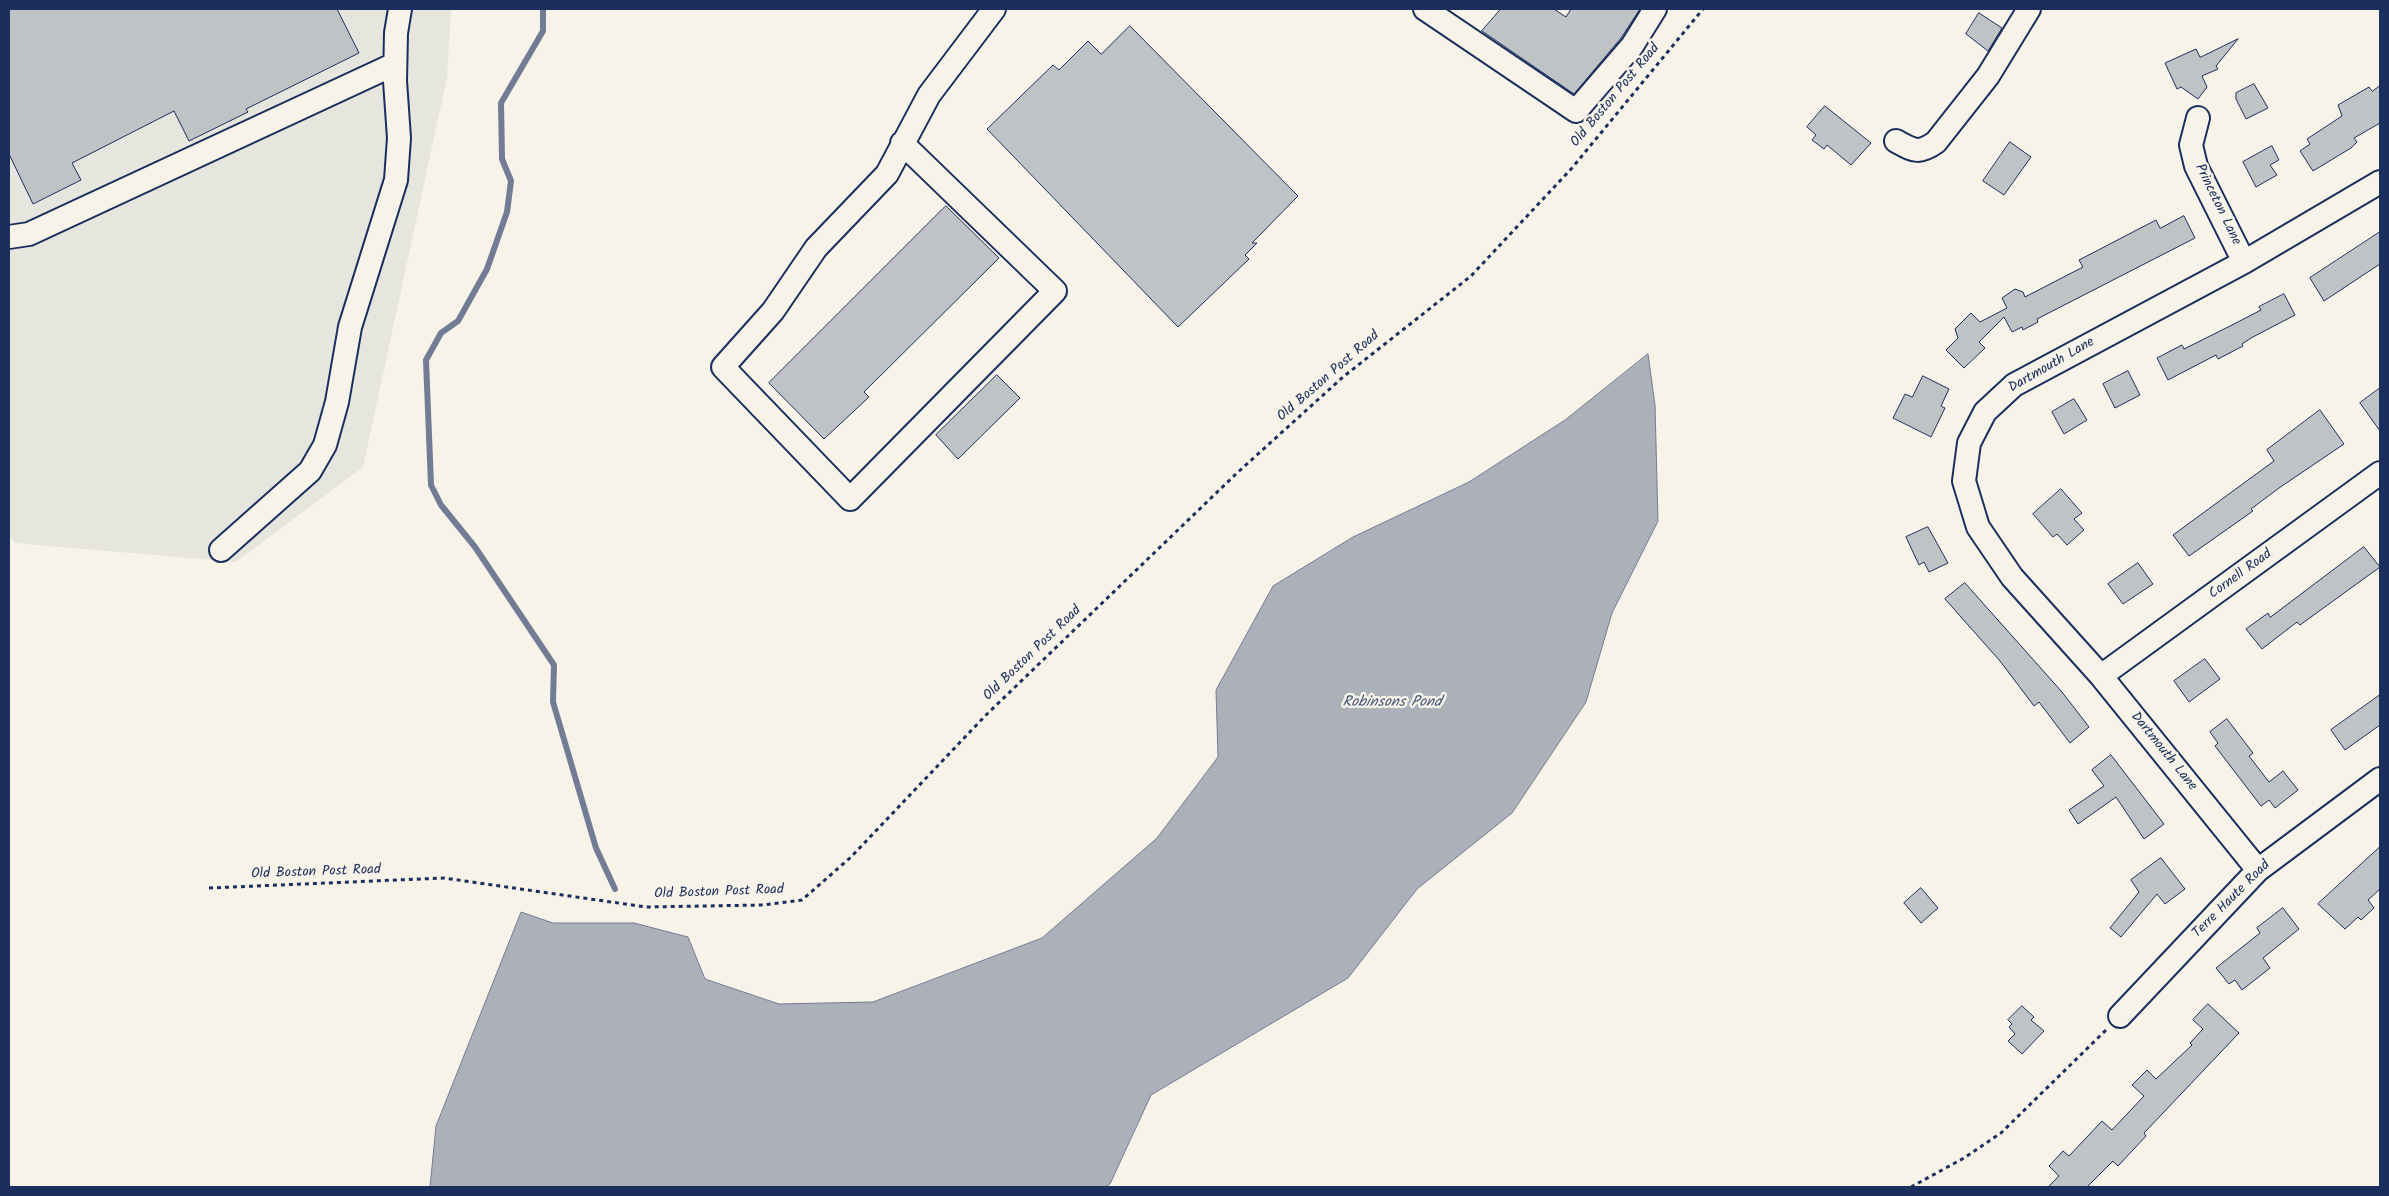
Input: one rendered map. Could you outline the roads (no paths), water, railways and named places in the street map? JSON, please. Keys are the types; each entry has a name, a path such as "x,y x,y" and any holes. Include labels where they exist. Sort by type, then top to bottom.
{"street":[{"path":"382,9 396,33"},
{"path":"221,550 310,471 325,446 337,402 350,327 396,180 399,138 396,33 400,9"},
{"path":"902,143 1055,291 850,500 723,367 773,312 816,248 887,174 902,143 929,95 994,9"},
{"path":"1425,9 1576,111 1632,46 1655,9"},
{"path":"1896,141 1915,151 1926,150 1936,142 1988,76 2029,9"},
{"path":"9,237 29,234 396,64"},
{"name":"Princeton Lane","path":"2198,118 2191,145 2196,166 2244,262"},
{"name":"Dartmouth Lane","path":"2258,870 2101,676 2012,577 1978,527 1964,481 1969,443 1986,412 2014,385 2244,262 2380,182"},
{"name":"Cornell Road","path":"2101,676 2380,473"},
{"name":"Terre Haute Road","path":"2120,1016 2258,870 2380,779"}],"water":[{"name":"Robinsons Pond","path":"1648,354 1655,405 1658,521 1612,613 1586,702 1512,813 1417,889 1348,978 1151,1095 1110,1184 1105,1187 430,1187 436,1126 521,912 553,923 634,923 688,937 705,979 779,1004 873,1002 1042,938 1157,838 1218,757 1216,690 1273,586 1353,537 1469,482 1565,420"}],"waterway":[{"path":"543,9 543,31 501,103 502,159 511,181 507,212 487,269 458,321 441,333 426,360 431,485 441,505 475,547 554,665 553,702 596,848 615,889"}]}
